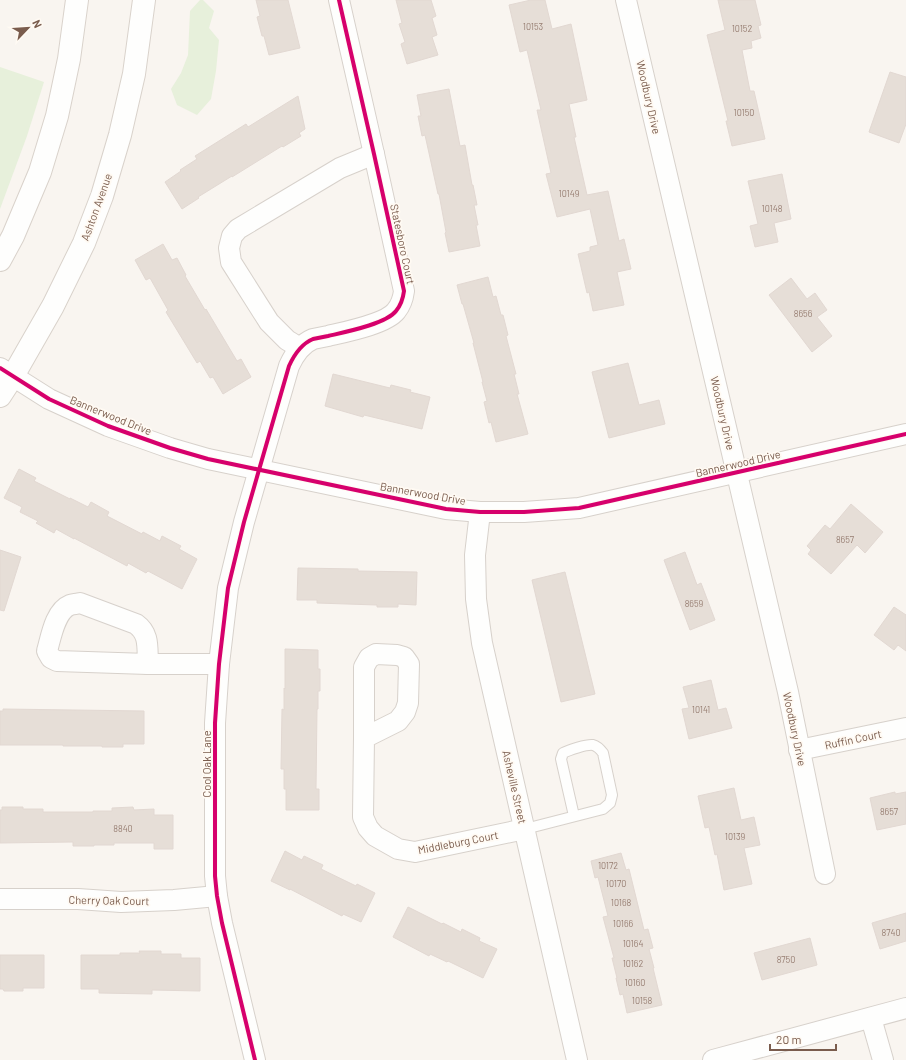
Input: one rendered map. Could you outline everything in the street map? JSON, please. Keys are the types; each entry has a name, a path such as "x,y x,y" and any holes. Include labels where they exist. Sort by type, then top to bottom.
{"main road":[{"path":"0,260 13,236 40,172 57,116 69,60 77,0"},
{"name":"Ashton Avenue","path":"0,396 6,372 53,306 84,243 102,196 120,136 134,74 144,0"}],"street":[{"name":"Statesboro Court","path":"300,348 312,340 358,329 381,321 395,312 402,302 404,291 339,0"},
{"name":"Woodbury Drive","path":"626,0 788,692 824,874"},
{"path":"260,469 289,366 300,348 287,340 269,322 231,262 229,248 232,236 238,229 340,168 374,154"},
{"name":"Bannerwood Drive","path":"6,372 48,399 108,426 170,448 208,459 446,509 480,512 524,512 579,508 906,434"},
{"name":"Cool Oak Lane","path":"255,1060 222,923 218,896 216,876 215,723 219,664 228,588 244,522 260,469"},
{"name":"Asheville Street","path":"480,512 475,555 476,599 482,642 577,1060"},
{"path":"148,664 147,637 141,628 136,624 80,603 69,605 60,612 56,620 47,651 51,658 57,661 148,664 219,664"},
{"name":"Ruffin Court","path":"800,750 906,728"},
{"name":"Middleburg Court","path":"364,738 363,816 368,828 375,836 398,849 415,852 525,829"},
{"name":"Cherry Oak Court","path":"0,899 78,899 121,902 174,900 218,896"},
{"path":"713,1060 906,1008"},
{"path":"870,1018 883,1060"}],"lane":[{"path":"525,829 603,809 610,803 612,795 603,753 599,748 592,745 569,750 563,753 561,760 574,816"}],"green space":[{"path":"200,0 203,0 214,11 209,28 219,40 211,99 197,115 177,105 171,89 181,73 188,55 190,11"},
{"path":"0,67 44,82 27,136 0,209"}],"building":[{"path":"256,0 288,0 300,48 269,55 257,17 260,16"},
{"path":"396,0 431,0 436,16 432,18 437,35 432,37 438,55 407,64 401,44 405,42 399,24 402,23"},
{"path":"531,0 545,0 552,29 571,24 587,100 569,104 576,137 574,137 587,195 608,191 619,241 624,239 631,269 617,272 624,305 593,311 589,292 587,293 578,254 590,251 590,247 598,245 590,209 557,217 546,174 551,173 537,110 541,110 527,50 520,52 509,5"},
{"path":"718,0 755,0 761,25 758,26 761,38 751,41 752,48 742,50 750,91 754,91 765,139 732,146 726,121 728,121 707,35 725,30"},
{"path":"890,72 906,77 906,124 899,143 869,132"},
{"path":"449,89 460,146 465,145 477,205 474,205 480,246 449,252 439,194 425,135 422,136 418,116 421,116 417,95"},
{"path":"298,96 305,129 299,133 301,136 232,176 198,197 199,198 182,209 165,182 197,159 195,156 246,124 248,127"},
{"path":"782,174 791,219 774,223 778,242 755,247 750,226 758,224 748,181"},
{"path":"163,244 172,260 177,258 186,275 185,276 205,310 206,309 237,361 241,359 251,377 223,394 213,377 210,378 200,361 197,363 166,312 168,310 150,278 146,280 135,260"},
{"path":"488,277 493,297 496,296 501,315 503,315 508,335 506,336 516,374 514,374 519,394 517,394 528,434 496,442 491,422 489,423 484,402 487,401 474,343 457,285"},
{"path":"791,278 807,299 815,293 827,310 817,317 832,336 812,352 769,295"},
{"path":"628,363 639,405 659,400 665,424 609,438 592,372"},
{"path":"333,374 390,388 391,385 430,397 422,429 364,415 363,417 325,406"},
{"path":"19,469 36,478 34,481 70,499 88,507 91,502 109,512 107,516 142,534 143,532 160,541 162,536 181,546 179,549 197,559 182,589 148,571 146,573 128,563 127,566 56,529 54,533 36,523 38,521 20,512 22,507 4,498"},
{"path":"851,504 883,532 865,553 857,545 831,574 808,554 811,550 807,546 825,525 830,529"},
{"path":"0,550 21,557 4,611 0,610"},
{"path":"685,552 697,585 701,583 715,620 690,630 664,560"},
{"path":"298,568 417,572 416,605 398,604 398,607 377,607 377,605 317,603 317,600 297,600"},
{"path":"565,572 595,694 561,702 532,580"},
{"path":"894,607 906,615 906,651 898,645 894,650 874,635"},
{"path":"285,649 318,650 320,691 318,691 317,709 316,789 319,789 319,810 286,810 284,769 281,769 282,709 284,710 284,688 285,689"},
{"path":"711,680 718,710 726,708 732,728 689,739 682,709 689,708 683,687"},
{"path":"3,709 144,711 144,744 123,744 123,747 0,745 0,711 3,711"},
{"path":"734,788 741,820 754,817 760,845 744,848 752,884 724,890 717,854 715,855 709,827 705,828 698,796"},
{"path":"895,792 895,794 906,792 906,824 877,830 870,798"},
{"path":"2,807 43,809 43,812 112,811 112,808 133,807 134,810 154,809 154,815 173,815 173,849 154,849 154,843 114,843 114,845 73,846 73,842 0,843 0,810 2,810"},
{"path":"285,851 302,860 304,856 323,865 321,869 356,886 357,884 375,893 361,922 343,914 342,916 290,889 271,881"},
{"path":"621,853 626,870 629,869 644,930 648,929 653,948 649,949 662,1005 627,1013 623,994 620,995 612,958 614,958 603,917 608,916 598,877 595,878 591,861"},
{"path":"408,907 461,932 462,929 480,938 479,941 497,949 483,978 448,961 447,962 430,954 429,956 393,937"},
{"path":"906,913 906,941 880,949 872,923"},
{"path":"810,938 817,965 762,980 754,953"},
{"path":"139,951 161,951 161,954 181,954 181,958 200,958 200,991 152,990 152,994 99,993 99,989 81,989 81,955 120,955 120,953 140,953"},
{"path":"0,955 44,955 44,988 23,988 23,991 4,991 3,989 0,989"}],"cycle path":[{"path":"255,1060 222,923 215,876 215,723 219,664 228,588 244,522 289,366 293,358 301,347 313,339 365,327 391,316 400,304 404,291 339,0"},
{"path":"0,368 49,399 108,426 170,448 208,459 446,509 480,512 524,512 579,508 906,434"}]}
